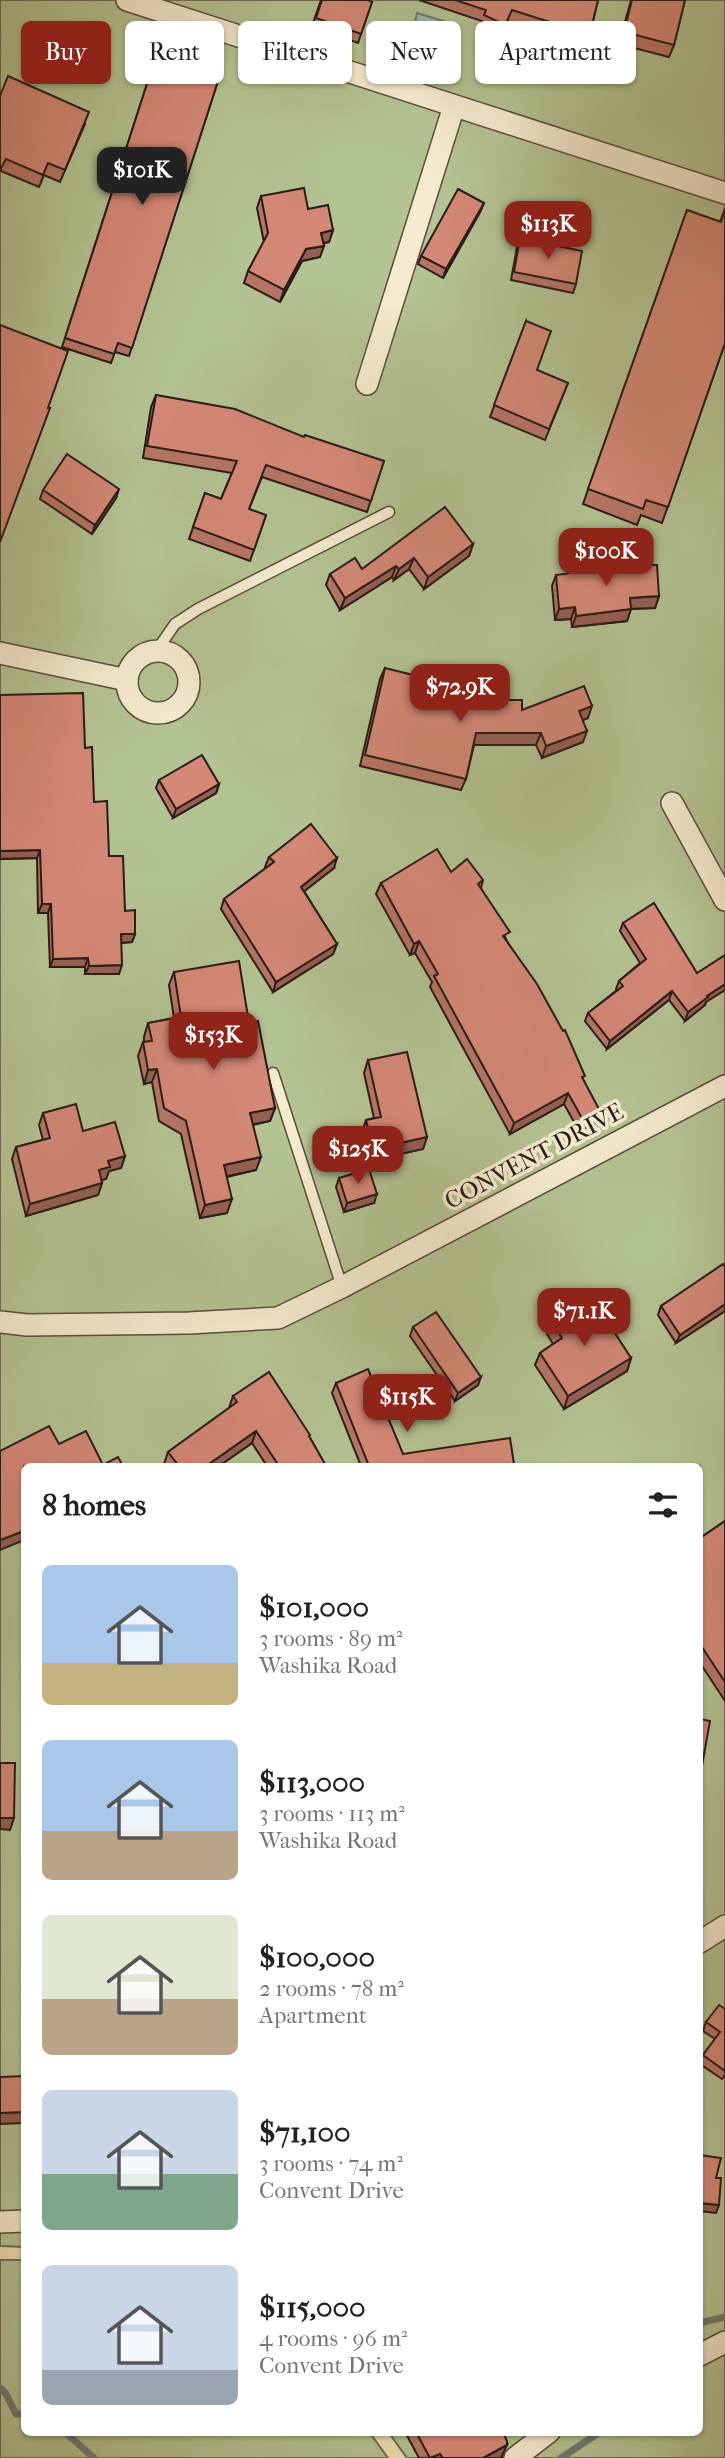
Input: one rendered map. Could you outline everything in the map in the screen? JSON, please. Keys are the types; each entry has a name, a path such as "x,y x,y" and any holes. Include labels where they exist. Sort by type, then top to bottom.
{"street":[{"path":"127,0 725,193"},
{"path":"367,384 454,106"},
{"path":"157,650 172,653 184,664 189,678 187,694 178,706 166,712 153,713 141,708 132,699 127,680 131,665 142,654 157,650"},
{"path":"0,653 127,680"},
{"path":"671,803 725,900"},
{"name":"CONVENT DRIVE","path":"0,1322 27,1325 189,1323 278,1318 725,1086"},
{"path":"703,1936 725,1926"},
{"path":"0,2222 21,2221"},
{"path":"703,2353 725,2342"},
{"path":"515,2458 544,2436"}],"lane":[{"path":"157,650 175,624 198,609 389,512"},
{"path":"273,1073 342,1287"}],"green space":[{"path":"0,0 725,0 725,2458 407,2458 391,2436 703,2436 703,1463 21,1463 21,2247 0,2246"},
{"path":"0,2260 21,2260 21,2436 372,2436 388,2458 0,2458"}],"water":[{"path":"417,13 443,21 415,21"}],"building":[{"path":"322,0 372,2 361,34 352,31 352,21 324,21 316,18"},
{"path":"455,0 598,0 593,21 547,21 512,10 507,21 497,21 484,15 486,10"},
{"path":"632,0 685,0 674,45 636,35 636,21 627,21"},
{"path":"8,76 89,112 65,170 48,163 43,175 6,159 0,170 0,96"},
{"path":"147,84 217,84 132,348 118,343 114,354 65,338"},
{"path":"304,188 308,209 328,205 333,230 321,233 324,246 306,249 284,290 248,271 268,233 261,196"},
{"path":"458,189 484,203 446,269 421,256"},
{"path":"687,210 721,222 725,210 725,343 668,507 646,500 643,509 588,489"},
{"path":"520,238 582,251 576,284 514,272"},
{"path":"526,321 551,331 537,370 568,383 549,429 494,405"},
{"path":"0,325 68,351 50,408 0,542"},
{"path":"156,395 235,409 304,437 305,435 384,461 371,501 266,465 249,509 266,515 254,550 193,527 205,493 221,499 237,461 147,446"},
{"path":"67,454 119,489 95,525 43,490"},
{"path":"445,507 473,544 428,577 414,558 399,569 396,566 345,598 330,574 355,558 362,569"},
{"path":"625,565 657,565 659,596 630,598 631,609 576,616 575,607 559,609 556,575"},
{"path":"385,668 421,677 416,700 522,700 522,710 584,686 592,706 579,711 587,731 546,746 541,733 476,733 466,779 365,755"},
{"path":"83,693 85,748 92,747 94,802 107,801 109,856 123,856 125,911 135,910 135,934 121,934 122,965 89,966 88,958 53,959 51,904 42,904 40,850 0,851 0,695"},
{"path":"202,755 219,784 176,809 159,780"},
{"path":"311,824 337,858 301,887 337,944 276,982 224,899 274,862 269,857"},
{"path":"437,849 451,872 467,859 483,880 478,884 510,932 503,936 537,984 563,1031 565,1030 585,1076 582,1077 600,1111 583,1120 568,1093 514,1123 434,976 438,974 419,941 414,944 381,883"},
{"path":"654,903 697,973 725,955 725,984 688,1012 672,991 610,1041 588,1013 623,986 619,981 646,959 623,923"},
{"path":"239,961 249,1023 258,1021 275,1108 250,1113 261,1157 224,1165 232,1199 205,1205 186,1121 164,1108 157,1069 148,1070 143,1042 152,1041 148,1023 181,1017 174,972"},
{"path":"407,1052 427,1137 373,1149 366,1120 381,1117 368,1060"},
{"path":"76,1104 83,1131 115,1122 125,1156 108,1161 110,1167 99,1170 102,1183 30,1204 16,1147 50,1138 43,1113"},
{"path":"369,1169 377,1194 347,1203 339,1178"},
{"path":"723,1264 725,1304 680,1335 661,1306"},
{"path":"591,1296 631,1358 568,1396 540,1353 562,1338 552,1322"},
{"path":"436,1312 481,1377 458,1393 413,1327"},
{"path":"368,1369 403,1454 510,1438 514,1463 368,1463 336,1383"},
{"path":"269,1372 310,1435 324,1463 277,1463 256,1431 210,1463 177,1463 168,1452 237,1402 233,1396"},
{"path":"49,1426 59,1444 86,1431 102,1463 21,1463 21,1532 0,1540 0,1451"},
{"path":"118,1457 121,1463 107,1463"},
{"path":"725,1521 725,1682 703,1649 703,1536"},
{"path":"703,1720 710,1721 703,1760"},
{"path":"0,1763 15,1763 14,1818 0,1818"},
{"path":"719,2005 725,2009 725,2071 703,2055 720,2032 706,2022"},
{"path":"21,2076 21,2112 0,2113 0,2077"},
{"path":"703,2155 721,2158 716,2178 721,2178 719,2205 703,2203"},
{"path":"418,2436 505,2436 507,2441 507,2445 483,2458 443,2458 440,2454 430,2458"}],"waterway":[{"path":"703,2322 725,2317"},
{"path":"0,2388 16,2414 21,2414"},
{"path":"69,2436 94,2458"},
{"path":"561,2458 594,2436"}]}
